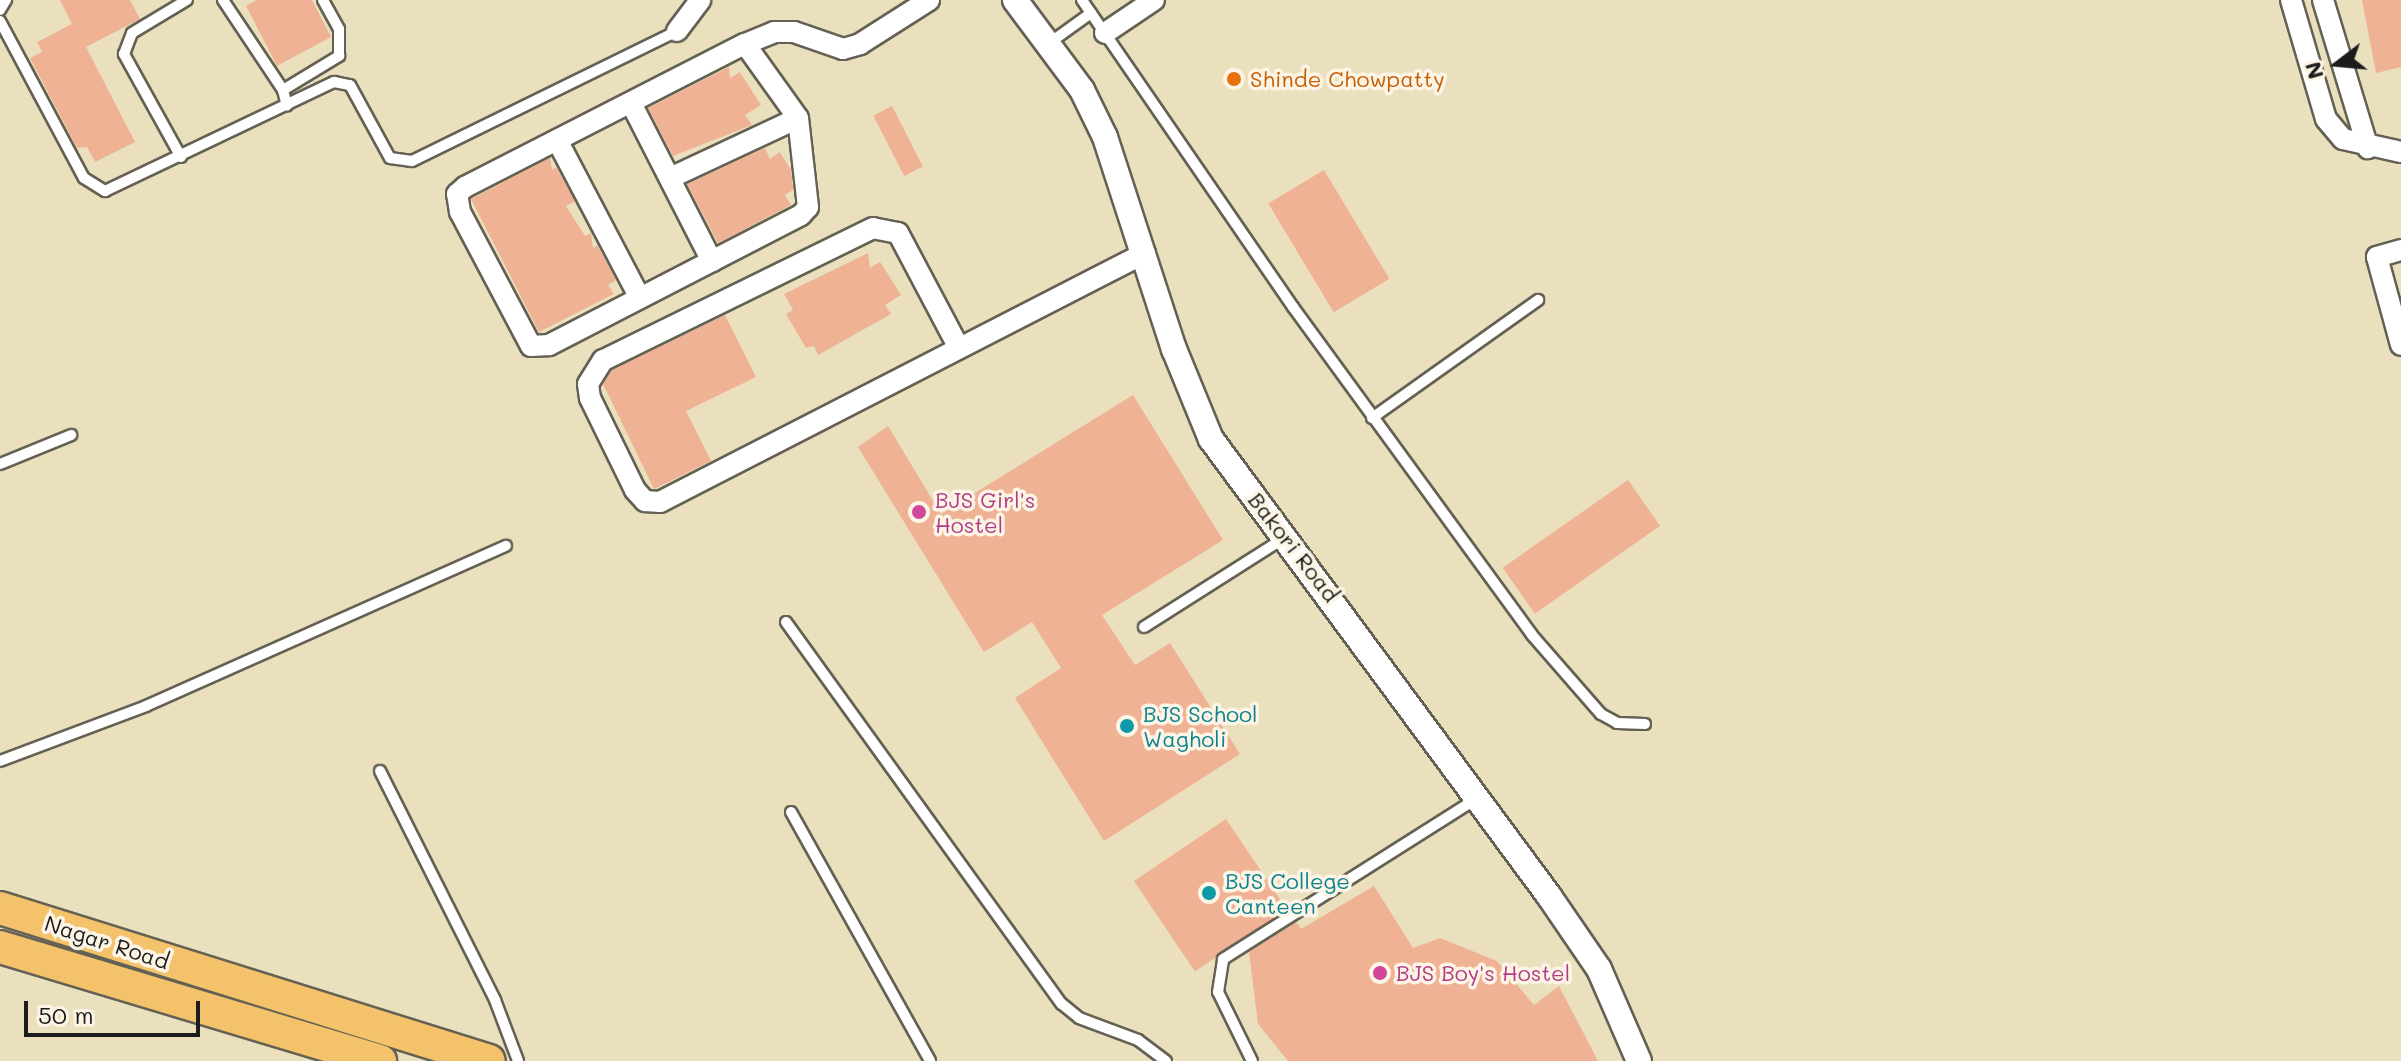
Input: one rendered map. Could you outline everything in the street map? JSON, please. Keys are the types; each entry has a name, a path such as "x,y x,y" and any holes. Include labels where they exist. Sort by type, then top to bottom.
{"highway":[{"name":"Nagar Road","path":"0,908 489,1061"},
{"name":"Nagar Road","path":"0,947 380,1061"}],"street":[{"path":"677,31 700,0"},
{"path":"745,44 798,118 808,207 801,215 549,345 531,346 460,212 457,194 557,140 745,44 774,32 794,32 843,49 860,44 929,0"},
{"name":"Bakori Road","path":"1015,0 1082,90 1105,137 1174,349 1211,439 1599,969 1639,1061"},
{"path":"1105,33 1154,0"},
{"path":"2291,0 2326,119 2343,139 2368,148 2399,151"},
{"path":"2323,0 2368,148"},
{"path":"631,103 712,261"},
{"path":"670,178 714,162 798,118"},
{"path":"557,140 640,298"},
{"path":"959,348 898,233 873,228 603,360 588,384 590,398 635,490 645,501 660,502 1145,253"},
{"path":"2401,250 2377,257 2401,345"}],"lane":[{"path":"0,10 6,0"},
{"path":"181,157 124,54 132,33 187,0"},
{"path":"223,0 283,90 287,106"},
{"path":"283,90 339,56 339,29 323,0"},
{"path":"1082,0 1372,418 1589,703 1617,723 1645,724"},
{"path":"1048,44 1091,13"},
{"path":"0,21 92,187 105,191 334,82 350,85 390,158 412,161 677,31"},
{"path":"1372,418 1538,300"},
{"path":"0,464 71,435"},
{"path":"1144,627 1285,537"},
{"path":"0,761 146,706 506,546"},
{"path":"786,622 1062,1004 1079,1018 1138,1040 1166,1061"},
{"path":"380,771 489,987 518,1061"},
{"path":"1252,1061 1218,992 1223,959 1476,799"},
{"path":"791,812 930,1061"}],"building":[{"path":"60,0 130,0 140,19 86,47 135,142 95,162 87,147 77,148 30,58 42,52 37,42 72,24"},
{"path":"257,0 312,0 331,37 277,66 246,6"},
{"path":"2362,0 2401,0 2401,67 2376,73"},
{"path":"729,67 730,78 740,72 761,105 745,115 752,125 673,156 648,108"},
{"path":"892,106 923,167 904,176 873,116"},
{"path":"765,148 770,159 780,152 791,170 793,190 785,195 791,205 718,243 687,184"},
{"path":"550,158 552,170 556,167 575,201 566,206 585,236 591,233 593,248 597,245 616,280 608,285 614,294 539,332 471,199"},
{"path":"1324,170 1389,279 1334,312 1268,203"},
{"path":"868,253 870,268 880,262 901,295 885,305 891,314 818,355 814,346 806,348 786,314 793,310 784,294"},
{"path":"725,315 756,377 686,411 711,461 654,489 603,384 612,370"},
{"path":"1133,395 1223,540 1102,615 1135,665 1170,643 1240,754 1104,841 1015,698 1061,668 1032,622 984,652 858,447 888,426 941,514"},
{"path":"1628,480 1660,526 1535,614 1503,568"},
{"name":"BJS College Canteen","path":"1226,819 1287,909 1195,971 1134,881"},
{"name":"BJS Boy's Hostel","path":"1374,886 1413,948 1440,938 1497,961 1534,1005 1559,986 1598,1061 1288,1061 1258,1024 1249,952 1296,922 1301,929"}],"place":[{"name":"Shinde Chowpatty","path":"1234,79"},
{"name":"BJS Girl's Hostel","path":"919,512"},
{"name":"BJS School Wagholi","path":"1127,726"},
{"name":"BJS College Canteen","path":"1209,893"},
{"name":"BJS Boy's Hostel","path":"1380,973"}]}
